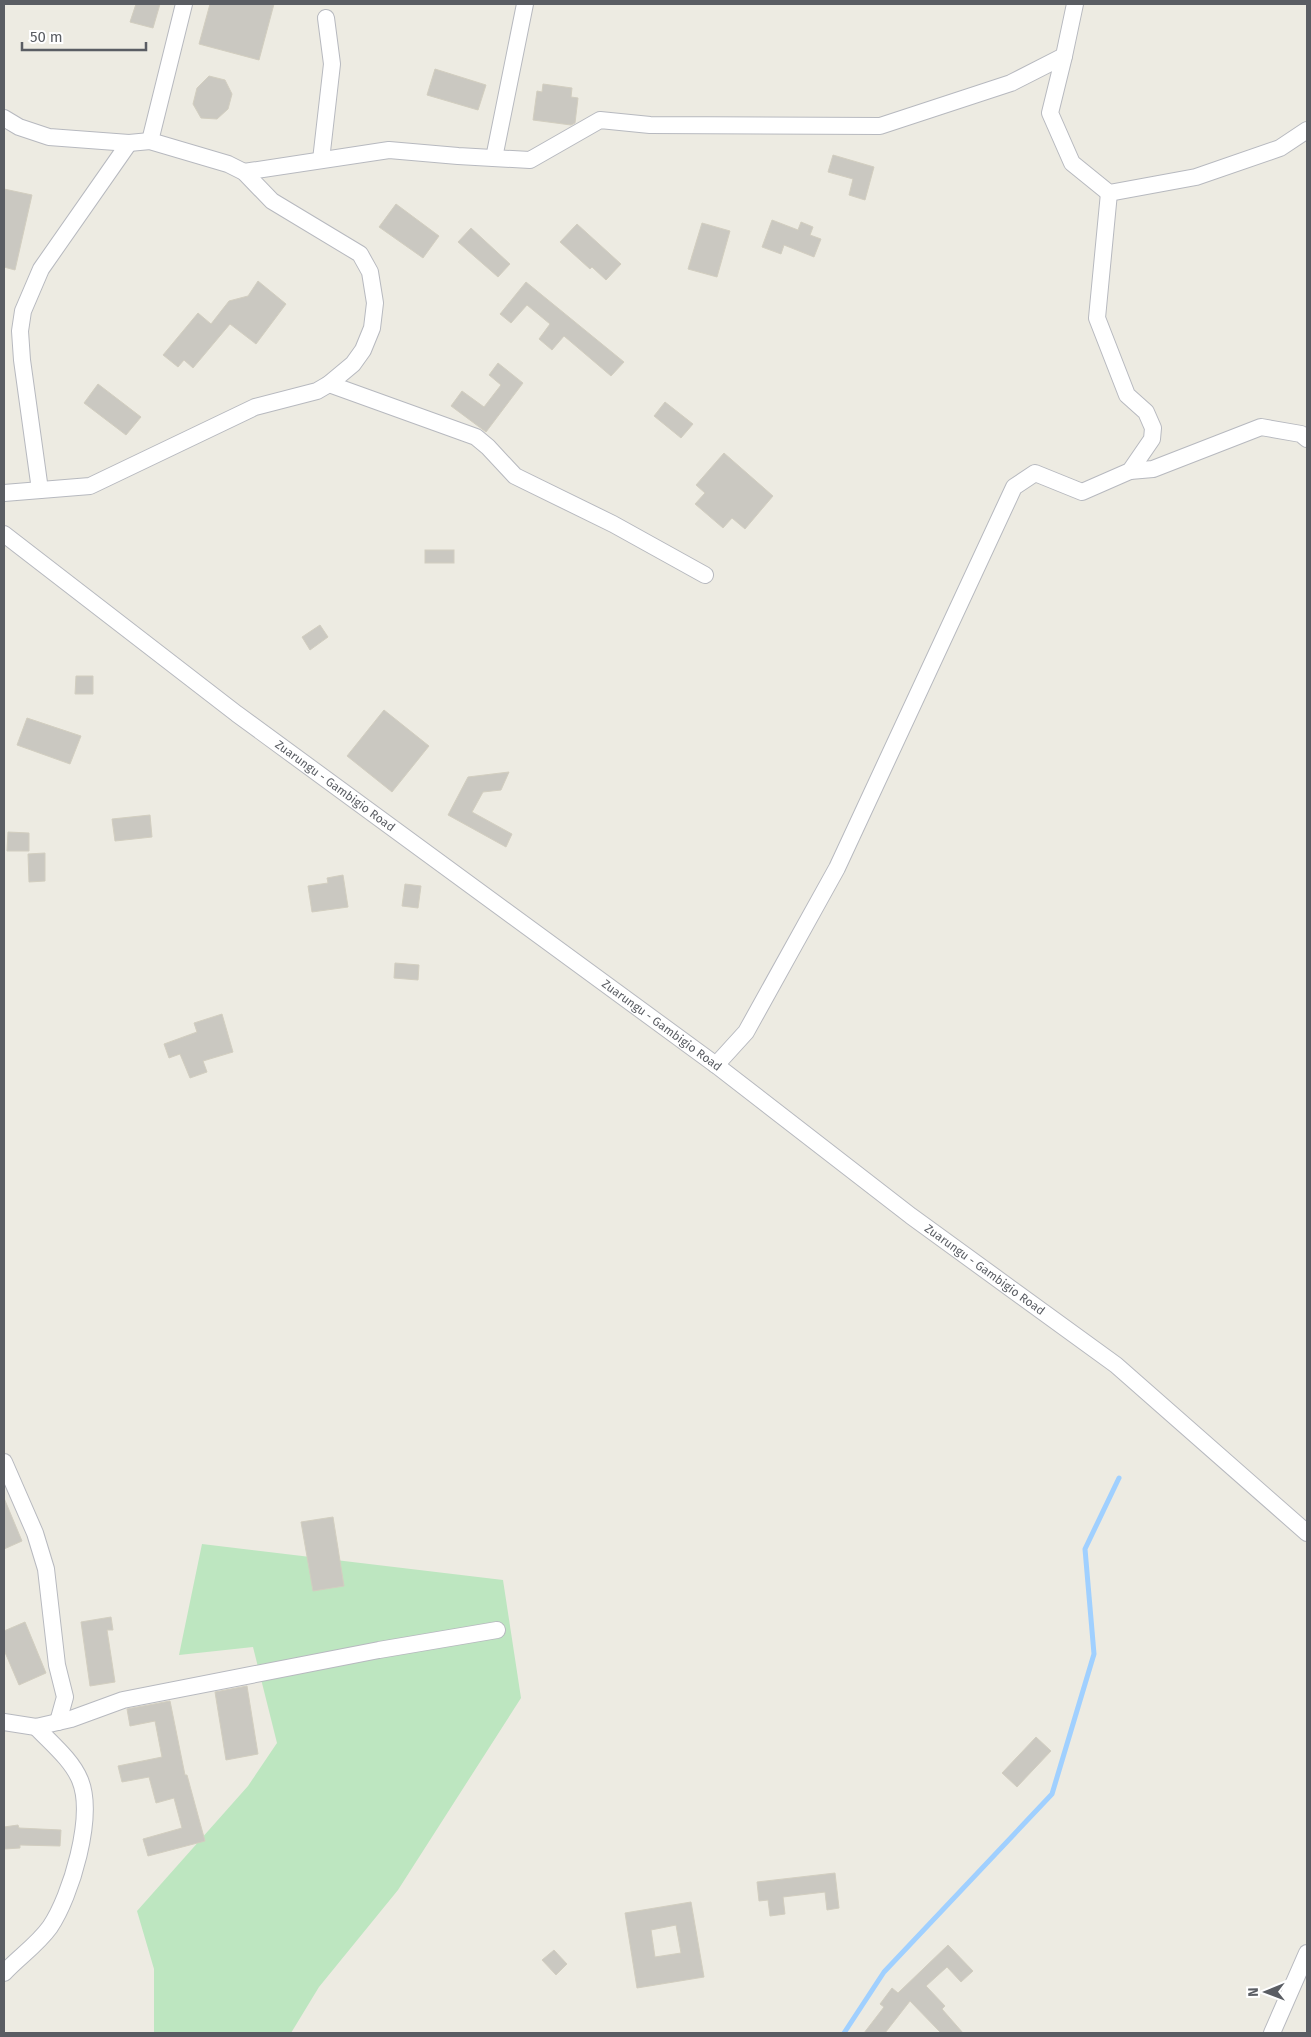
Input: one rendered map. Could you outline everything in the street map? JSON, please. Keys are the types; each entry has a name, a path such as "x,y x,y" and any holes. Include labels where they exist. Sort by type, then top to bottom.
{"street":[{"path":"150,141 184,4"},
{"path":"494,158 525,4"},
{"path":"1075,4 1050,113 1072,162 1109,193"},
{"path":"321,160 332,64 326,18"},
{"path":"244,172 389,150 530,160 600,120 650,125 880,126 1011,83 1064,56"},
{"path":"4,118 18,127 49,137 129,142 150,141 228,164 244,172 272,201 360,254 370,272 375,303 372,328 363,350 353,364 329,384 317,391 255,407 90,486 4,492"},
{"path":"1109,193 1196,177 1280,148 1307,130"},
{"path":"40,490 22,360 20,331 23,312 41,269 129,142"},
{"path":"1109,193 1097,318 1127,396 1146,412 1153,428 1152,438 1130,471"},
{"path":"329,384 476,437 516,476 613,524 705,574"},
{"path":"716,1065 746,1032 837,868 1014,487 1035,473 1082,492 1130,471 1152,469 1261,427 1301,434 1307,439"},
{"name":"Zuarungu - Gambigio Road","path":"4,534 237,714 716,1065 911,1216 1116,1365 1307,1533"},
{"path":"4,1462 35,1533 46,1569 57,1665 65,1697 58,1722"},
{"path":"4,1722 36,1727 58,1722 123,1700 351,1655 497,1630"},
{"path":"4,1973 36,1943 60,1910 80,1849 86,1804 80,1780 67,1760 36,1727"},
{"path":"1272,2033 1307,1953"}],"green space":[{"path":"202,1544 503,1580 521,1698 398,1890 319,1987 291,2033 154,2033 154,1969 137,1911 248,1786 277,1743 253,1647 179,1655"}],"building":[{"path":"136,4 160,4 153,28 130,22"},
{"path":"210,4 274,4 259,60 199,44"},
{"path":"435,69 486,85 478,110 427,95"},
{"path":"209,76 225,80 232,94 228,109 217,119 201,118 193,104 197,88"},
{"path":"543,84 572,88 571,97 578,98 575,123 571,125 533,120 537,91 542,92"},
{"path":"833,155 874,167 865,200 849,195 853,179 828,172"},
{"path":"4,189 32,195 15,270 4,267"},
{"path":"396,204 439,236 423,258 379,227"},
{"path":"772,220 798,230 801,222 813,227 810,235 821,239 814,257 784,245 781,254 762,247"},
{"path":"702,223 730,231 717,277 688,269"},
{"path":"577,224 621,264 606,280 592,267 590,269 560,242"},
{"path":"471,228 510,264 498,277 458,242"},
{"path":"258,281 286,304 256,344 230,324 193,368 184,360 178,367 163,355 198,313 211,324 229,301 248,296"},
{"path":"526,282 624,362 611,376 564,336 552,350 539,339 550,324 527,305 511,323 500,314"},
{"path":"498,363 523,383 486,432 451,406 462,391 484,407 501,385 489,375"},
{"path":"98,384 141,417 126,435 84,403"},
{"path":"665,402 693,424 681,438 654,416"},
{"path":"724,453 773,496 745,529 732,518 723,528 695,504 705,493 696,485"},
{"path":"425,550 454,550 454,563 425,563"},
{"path":"320,625 328,637 310,650 302,637"},
{"path":"76,676 93,676 93,694 75,694"},
{"path":"384,710 429,746 392,792 347,756"},
{"path":"27,718 81,736 70,764 17,745"},
{"path":"509,772 501,790 483,792 472,812 512,834 506,847 448,815 468,777"},
{"path":"150,815 152,837 115,841 112,819"},
{"path":"8,832 29,833 29,851 7,851"},
{"path":"45,853 45,881 29,882 28,854"},
{"path":"343,875 348,907 312,912 308,886 328,883 327,878"},
{"path":"405,884 421,886 418,908 402,906"},
{"path":"395,963 419,965 418,980 394,978"},
{"path":"222,1014 233,1052 203,1061 207,1072 190,1078 180,1054 169,1058 164,1044 197,1032 194,1023"},
{"path":"4,1498 22,1541 4,1549"},
{"path":"333,1517 344,1586 313,1591 301,1522"},
{"path":"111,1617 113,1630 107,1630 115,1682 90,1686 81,1622"},
{"path":"25,1622 46,1673 19,1685 4,1650 4,1631"},
{"path":"247,1686 258,1754 226,1760 215,1692"},
{"path":"170,1701 185,1775 187,1775 205,1841 148,1856 143,1839 182,1828 174,1798 156,1803 149,1777 122,1782 118,1766 162,1757 155,1721 130,1726 127,1709"},
{"path":"1036,1737 1051,1751 1017,1787 1002,1773"},
{"path":"18,1825 19,1828 61,1830 60,1846 20,1845 20,1848 4,1849 4,1827"},
{"path":"835,1873 839,1908 827,1910 825,1892 783,1897 785,1914 770,1916 768,1900 759,1901 757,1882"},
{"path":"691,1902 704,1977 637,1988 625,1913","holes":["676,1925 681,1953 655,1957 651,1930"]},
{"path":"948,1945 973,1971 961,1982 947,1967 926,1986 945,2006 942,2009 963,2033 941,2033 910,2001 885,2033 864,2033 884,2007 880,2004 892,1988 898,1993"},
{"path":"554,1950 567,1964 556,1975 542,1960"}],"waterway":[{"path":"844,2033 884,1972 1052,1794 1094,1654 1085,1549 1119,1478"}]}
